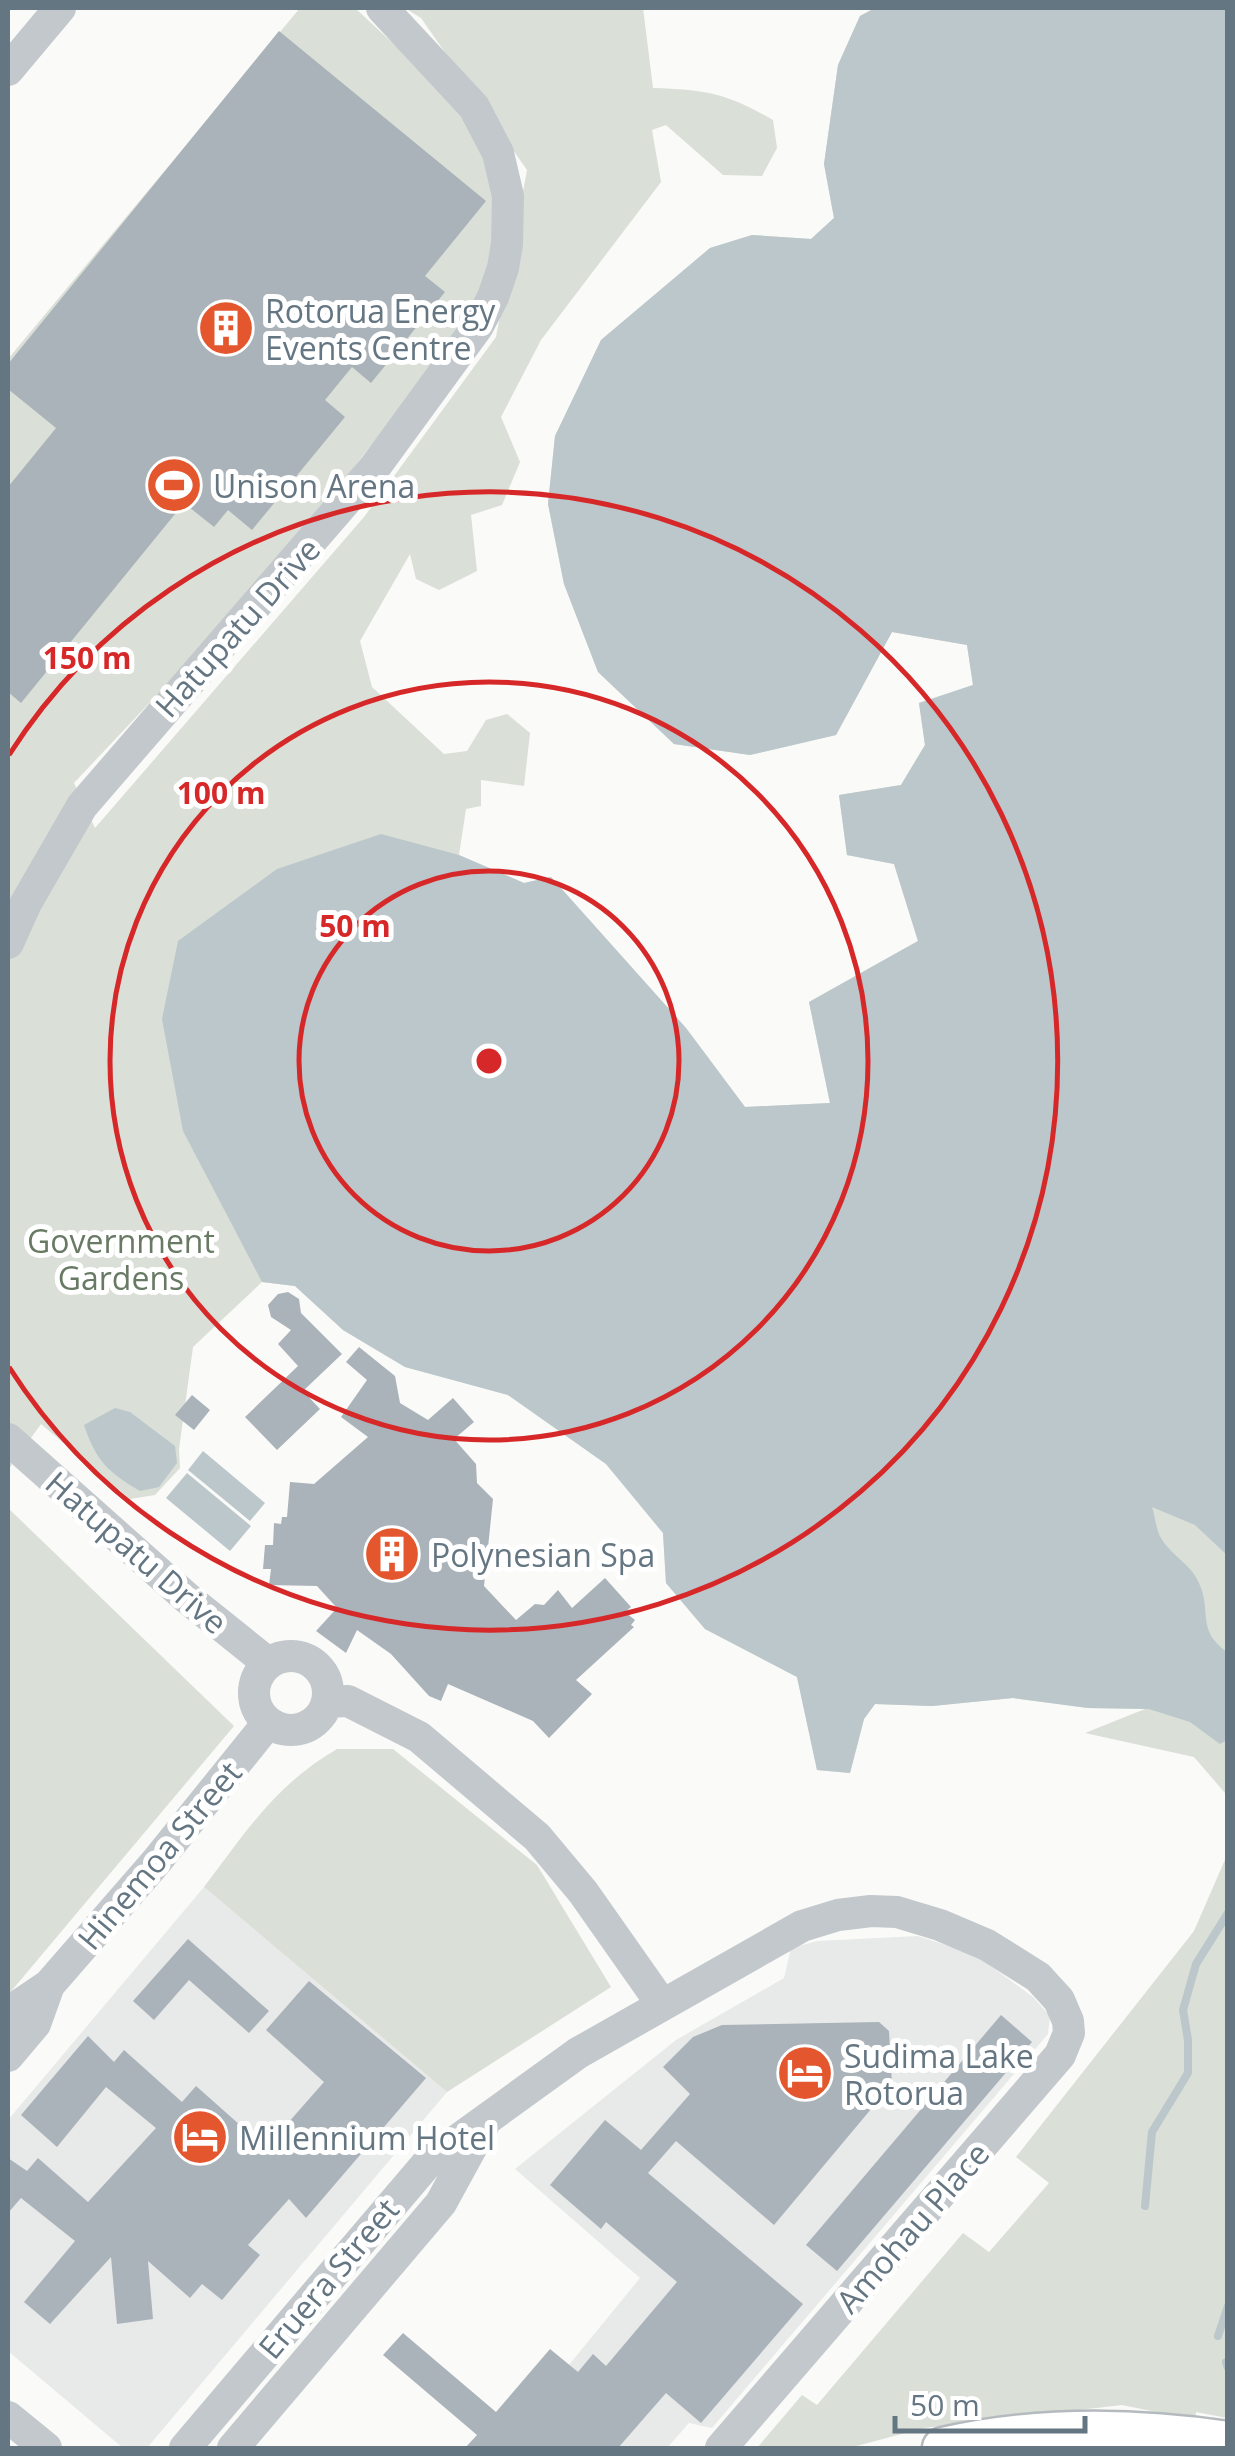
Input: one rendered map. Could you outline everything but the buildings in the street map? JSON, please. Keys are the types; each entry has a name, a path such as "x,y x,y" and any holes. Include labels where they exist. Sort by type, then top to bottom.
{"main road":[{"path":"943,2448 1010,2437 1084,2432 1185,2435 1228,2442"}],"street":[{"path":"8,70 60,8"},
{"name":"Hatupatu Drive","path":"8,943 26,903 82,806 375,467 478,326 493,297 503,268 508,196 498,153 474,107 382,8"},
{"name":"Hatupatu Drive","path":"8,1439 187,1598 268,1664"},
{"path":"291,1655 314,1663 328,1683 328,1702 319,1718 300,1729 278,1728 268,1723 260,1714 254,1693 260,1672 268,1664 291,1655"},
{"path":"328,1702 348,1701 419,1737 538,1837 606,1922 661,2003"},
{"name":"Hinemoa Street","path":"8,2018 49,1986 268,1723"},
{"name":"Amohau Place","path":"722,2448 1060,2055 1069,2034 1064,2010 1050,1989 1018,1962 987,1945 897,1912 838,1916"},
{"name":"Eruera Street","path":"186,2448 430,2160 578,2053 661,2003 779,1936 838,1916"},
{"name":"Hinemoa Street","path":"8,2056 35,2024 49,1986"},
{"name":"Eruera Street","path":"233,2448 441,2204 485,2122"},
{"path":"8,2416 46,2448"}],"shaded area":[{"path":"875,8 1227,8 1227,1555 1195,1525 1152,1507 1161,1538 1198,1581 1211,1635 1227,1652 1227,1740 1220,1744 1190,1722 1149,1709 1088,1708 1013,1698 932,1706 875,1704 864,1719 850,1773 817,1770 797,1677 705,1629 666,1583 663,1533 606,1464 508,1395 405,1367 343,1330 295,1286 262,1282 183,1131 162,1019 178,941 277,869 381,834 459,855 524,883 551,877 686,1028 745,1107 830,1103 809,1002 918,941 894,864 847,855 839,795 901,785 925,745 919,703 973,685 967,645 892,632 836,735 750,755 674,744 598,672 564,584 548,504 555,436 601,340 710,248 752,235 811,239 834,218 824,164 838,65 860,16"},
{"path":"115,1408 130,1412 175,1446 177,1463 159,1487 140,1491 111,1471 93,1448 84,1425"},
{"path":"203,1451 265,1503 250,1521 188,1470"},
{"path":"187,1473 251,1526 230,1551 166,1498"},
{"path":"204,1887 447,2092 147,2448 123,2448 8,2351 8,2120"},
{"path":"918,1936 974,1954 1033,1997 1050,2016 1048,2034 712,2428 689,2423 667,2448 501,2448 640,2278 515,2169 676,2040 784,1978 791,1948 818,1941"}],"green space":[{"name":"Government Gardens","path":"300,8 355,8 456,102 496,172 495,247 479,300 270,575 74,783 95,828 364,517 496,337 527,170 421,18 405,8 643,8 653,88 702,92 742,104 773,120 777,148 762,176 723,175 666,125 652,130 661,182 541,340 501,417 520,462 502,505 471,515 477,571 439,590 416,579 410,554 360,641 372,687 444,754 467,751 486,720 507,714 530,733 524,786 481,780 481,806 466,809 459,855 524,883 551,877 686,1028 745,1107 830,1103 809,1002 918,941 894,864 847,855 839,795 901,785 925,745 919,703 973,685 967,645 892,632 836,735 750,755 674,744 598,672 564,584 548,504 555,436 601,340 710,248 752,235 811,239 834,218 824,164 838,65 860,16 875,8 1227,8 1227,1828 1225,1793 1194,1757 1085,1733 1145,1709 1088,1708 1013,1698 932,1706 875,1704 864,1719 850,1773 817,1770 797,1677 705,1629 666,1583 663,1533 606,1464 508,1395 405,1367 343,1330 295,1286 262,1282 193,1347 179,1449 180,1468 155,1495 130,1499 41,1424 8,1470 8,359"},
{"path":"8,1508 234,1726 8,1995"},
{"path":"337,1749 393,1749 537,1865 611,1987 447,2092 204,1887 279,1794"},
{"path":"1227,1855 1227,2418 1196,2412 1195,2420 1122,2405 924,2428 849,2448 757,2448 802,2395 817,2405 963,2233 989,2252 1049,2183 1016,2157 1194,1931"}],"waterway":[{"path":"1145,2206 1152,2132 1188,2073 1183,2010 1196,1964 1228,1913"},
{"path":"1218,2336 1228,2306"},
{"path":"1226,2362 1228,2368"}],"place":[{"name":"Rotorua Energy Events Centre","path":"226,328"},
{"name":"Unison Arena","path":"174,485"},
{"name":"Polynesian Spa","path":"392,1554"},
{"name":"Sudima Lake Rotorua","path":"805,2073"},
{"name":"Millennium Hotel","path":"200,2137"}]}
